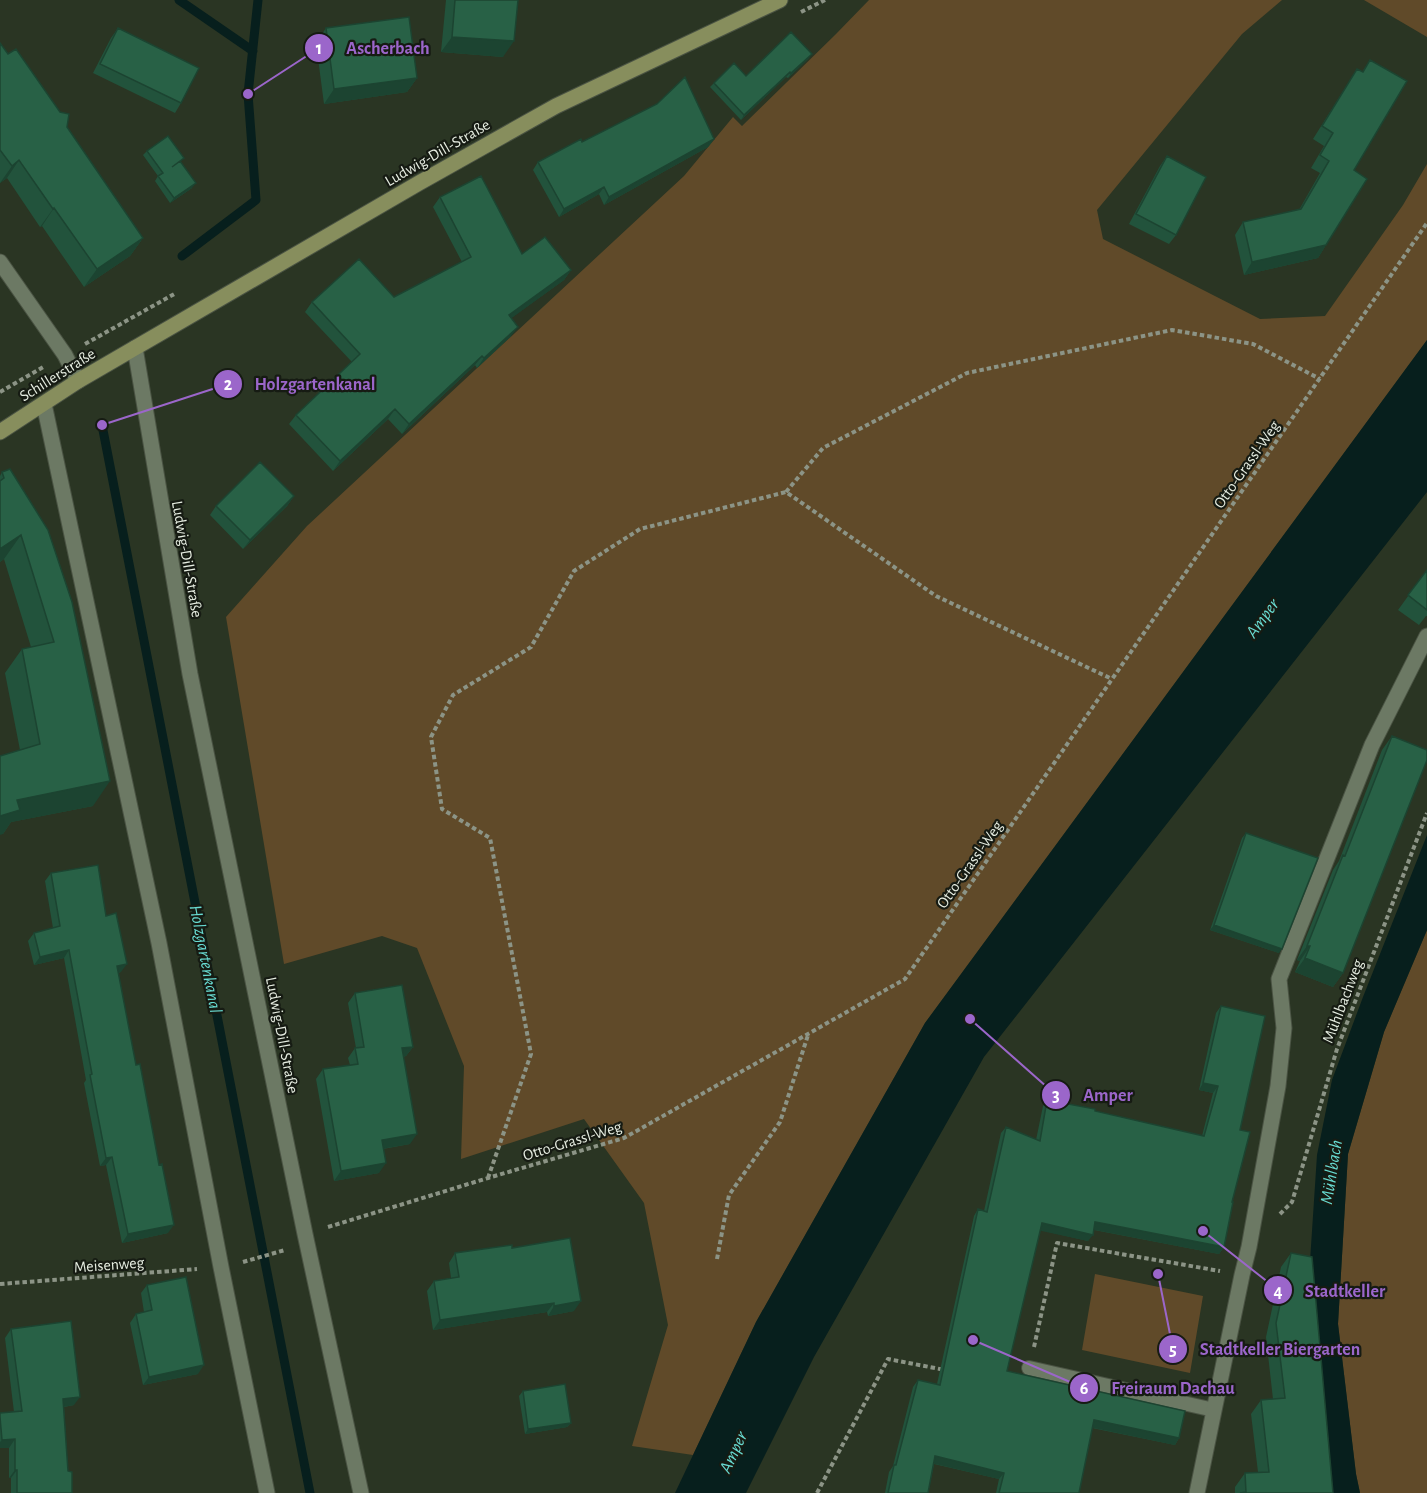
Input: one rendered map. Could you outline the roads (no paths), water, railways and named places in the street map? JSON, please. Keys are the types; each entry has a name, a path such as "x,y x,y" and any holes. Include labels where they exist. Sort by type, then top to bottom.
{"street":[{"name":"Ludwig-Dill-Straße","path":"361,1493 305,1234 190,674 135,348 556,106 780,0"},
{"path":"0,262 65,355 78,381"},
{"name":"Schillerstraße","path":"0,432 78,381 135,348"},
{"path":"44,404 159,943 220,1267 267,1493"},
{"path":"1197,1493 1242,1275 1250,1247 1278,1086 1284,1028 1279,979 1372,745 1427,636"}],"lane":[{"path":"1029,1368 1214,1410"}],"water":[{"path":"1427,340 1427,492 984,1057 814,1357 746,1493 675,1493 756,1322 925,1023"},
{"name":"Mühlbach","path":"1427,835 1427,930 1384,1032 1348,1154 1338,1324 1360,1493 1329,1493 1307,1307 1317,1155 1332,1080"}],"waterway":[{"path":"179,0 253,51"},
{"path":"182,256 256,200 248,94 258,0"},
{"name":"Holzgartenkanal","path":"102,425 310,1493"}],"place":[{"name":"Ascherbach","path":"248,94"},
{"name":"Holzgartenkanal","path":"102,425"},
{"name":"Amper","path":"970,1019"},
{"name":"Stadtkeller","path":"1203,1231"},
{"name":"Stadtkeller Biergarten","path":"1158,1274"},
{"name":"Freiraum Dachau","path":"973,1340"}]}
